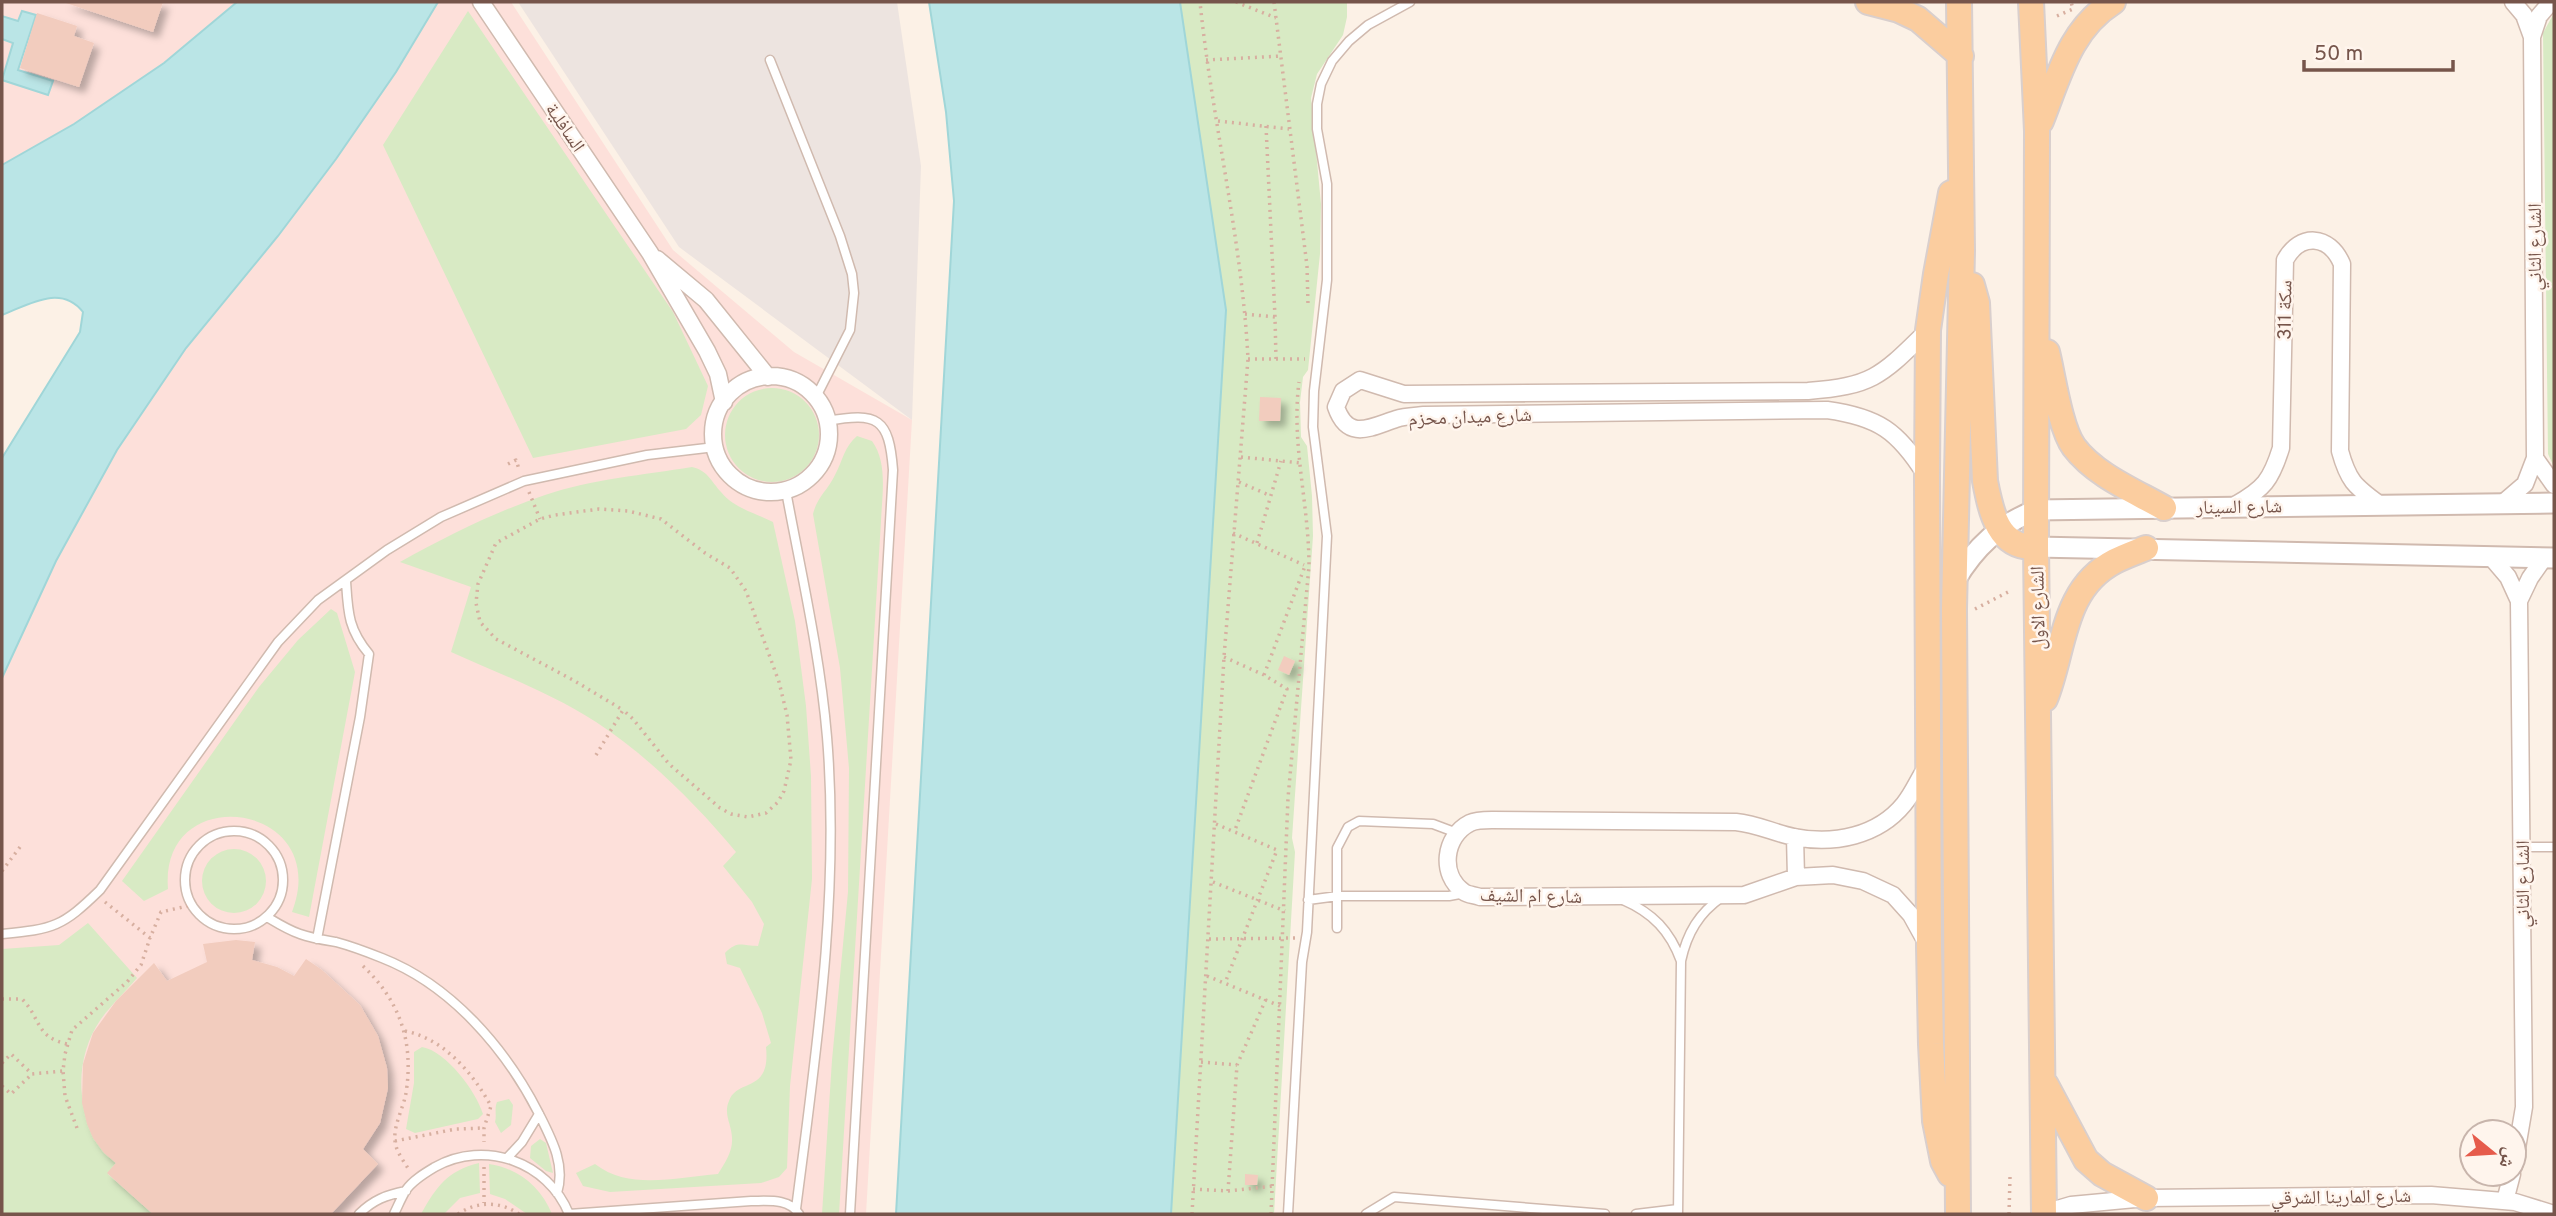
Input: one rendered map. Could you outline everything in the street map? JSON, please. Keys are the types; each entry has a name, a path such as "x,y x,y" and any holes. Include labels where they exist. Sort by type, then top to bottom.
{"main road":[{"path":"1868,2 1899,10 1918,19 1961,56"},
{"path":"1958,1214 1954,950 1954,582 1962,251 1959,2"},
{"name":"الشارع الاول","path":"2031,2 2037,131 2039,317 2036,547 2040,712 2043,1214"},
{"path":"2037,131 2068,52 2078,34 2113,2"},
{"path":"1958,1186 1943,1161 1936,1121 1929,947 1927,476 1928,330 1960,142"},
{"path":"1962,251 1977,303 1985,481 1990,506 1998,529 2011,542 2019,546 2036,547"},
{"path":"2039,317 2072,445 2096,469 2164,508"},
{"path":"2040,712 2048,692 2064,627 2081,591 2113,561 2146,548"},
{"path":"2043,1079 2073,1140 2086,1160 2102,1174 2146,1198"}],"street":[{"name":"السافلية","path":"481,2 650,253 707,351 718,374 724,402"},
{"name":"الشارع الثاني","path":"2514,2 2524,15 2532,37"},
{"name":"الشارع الثاني","path":"2504,502 2525,484 2535,458 2532,37 2539,16 2551,2"},
{"name":"سكة 311","path":"2235,505 2259,492 2273,473 2281,448 2285,260 2292,247 2305,242 2323,242 2336,249 2342,264 2340,451 2346,473 2360,490 2379,504"},
{"name":"السافلية","path":"650,253 706,300 768,377"},
{"name":"شارع ميدان محزم","path":"1927,476 1909,448 1892,432 1874,421 1852,413 1827,410 1424,415 1397,419 1367,430 1348,426 1336,407 1343,391 1360,380 1404,394 1838,389 1876,377 1891,367 1928,330"},
{"path":"768,377 794,381 816,397 827,421 827,451 821,464 799,485 786,491 773,492 747,487 726,471 715,447 714,428 724,402 743,384 768,377"},
{"path":"2535,458 2554,485"},
{"name":"شارع السينار","path":"1954,582 1981,544 1998,529 2036,510 2554,502"},
{"path":"2036,547 2549,558"},
{"name":"الشارع الثاني","path":"2491,557 2508,577 2519,601 2522,1118"},
{"name":"الشارع الثاني","path":"2519,601 2530,578 2549,558"},
{"path":"1457,833 1471,822 1492,820 1744,822 1796,838 1830,840 1854,837 1886,821 1904,804 1928,764"},
{"name":"شارع ام الشيف","path":"1457,833 1449,848 1446,863 1465,892 1480,897 1744,895 1796,877 1850,877 1880,887 1893,895 1911,915 1929,947"},
{"path":"1796,838 1796,877"},
{"path":"2505,1201 2508,1188"},
{"name":"شارع المارينا الشرقي","path":"2043,1214 2071,1205 2146,1198 2431,1195 2505,1201 2554,1214"}],"lane":[{"path":"1288,1214 1327,536 1312,426 1327,280 1327,184 1317,129 1319,94 1332,61 1349,41 1368,25 1410,2"},
{"path":"771,60 840,236 852,274 854,302 850,330 816,397"},
{"path":"827,421 852,416 872,418 884,427 891,444 894,471 850,1214"},
{"path":"2,934 41,930 70,919 96,894 278,642 318,600 387,550 441,517 524,481 647,455 715,447"},
{"path":"394,1214 406,1191 415,1181 439,1164 484,1154 508,1157 535,1172 557,1193 569,1214 751,1201 780,1201 797,1211 825,949 830,842 827,739 819,664 786,491"},
{"path":"317,939 360,717 369,654 356,638 348,618 346,581"},
{"path":"1337,928 1337,848 1348,827 1359,821 1433,824 1457,833"},
{"path":"246,832 268,845 281,867 281,892 267,917 247,927 222,928 210,923 192,905 187,893 187,868 199,846 221,833 246,832"},
{"path":"2521,847 2554,847"},
{"path":"1308,900 1338,896 1449,896 1465,892"},
{"path":"1605,895 1623,899 1653,917 1675,945 1681,961"},
{"path":"1636,1214 1678,1212 1681,961 1695,923 1711,905 1725,895"},
{"path":"267,917 299,934 338,943 385,959 443,994 474,1022 515,1070 539,1114 559,1158 561,1180 557,1193"},
{"path":"508,1157 522,1142 539,1114"},
{"path":"359,1214 369,1204 386,1195 406,1191"},
{"path":"1366,1214 1394,1197 1605,1214"}],"path":[{"path":"1192,1214 1224,657 1248,359 1245,314 1218,121 1206,60 1200,2"},
{"path":"1236,2 1276,18"},
{"path":"1274,2 1309,286 1308,313"},
{"path":"2057,16 2073,9 2071,2"},
{"path":"1206,60 1281,56"},
{"path":"1218,121 1289,129"},
{"path":"1266,126 1276,359"},
{"path":"1245,314 1275,317"},
{"path":"1303,359 1304,349"},
{"path":"1271,1214 1289,798 1309,535 1297,448 1297,400 1301,372"},
{"path":"1241,457 1300,463 1316,456"},
{"path":"1257,543 1281,461"},
{"path":"1238,482 1271,496"},
{"path":"599,509 628,511 661,519 705,553 730,568 746,591 779,682 787,715 791,760 778,802 766,813 748,817 731,814 720,808 669,764 623,710 496,639 480,622 476,603 478,584 496,543 540,519 555,515 599,509"},
{"path":"1233,533 1307,566"},
{"path":"1265,675 1307,566"},
{"path":"1974,610 2010,591"},
{"path":"1224,657 1265,675 1287,689 1235,830"},
{"path":"596,755 623,710"},
{"path":"1216,824 1278,850 1225,983"},
{"path":"2,871 20,847"},
{"path":"1213,882 1285,911"},
{"path":"96,894 150,938"},
{"path":"77,1128 65,1096 63,1071 72,1030 127,982 141,965 161,912 192,905"},
{"path":"1209,939 1306,937"},
{"path":"338,943 381,983 405,1031 407,1083 395,1141 415,1181"},
{"path":"1207,976 1281,1006"},
{"path":"2,999 22,999 43,1034 67,1044"},
{"path":"1228,1191 1237,1065 1266,999"},
{"path":"405,1031 421,1034 437,1042 466,1071 491,1106 484,1128 484,1203"},
{"path":"2,1063 11,1054 32,1074"},
{"path":"1202,1062 1237,1065"},
{"path":"2,1086 11,1094 32,1074 63,1071"},
{"path":"395,1141 456,1129 484,1128"},
{"path":"2009,1214 2010,1177"},
{"path":"1193,1189 1228,1191 1273,1185"},
{"path":"458,1214 484,1203 501,1205 519,1214"}],"shaded area":[{"path":"2,2 237,2 164,63 74,124 2,165"},
{"path":"438,2 511,2 673,250 794,352 912,420 866,1214 2,1214 4,671 56,561 117,450 186,348 278,236 336,159 396,72"},
{"path":"518,2 897,2 921,166 912,420 679,247"}],"green space":[{"path":"1180,2 1347,2 1343,35 1317,74 1311,98 1321,204 1320,254 1308,370 1303,377 1300,402 1301,437 1307,446 1312,496 1313,536 1292,838 1295,852 1274,1214 1171,1214 1226,310"},
{"path":"468,11 673,312 708,386 701,415 686,429 533,458 383,145"},
{"path":"2554,13 2554,467 2548,454 2543,33"},
{"path":"772,388 790,392 805,402 815,417 819,435 815,453 805,468 790,478 772,482 754,478 739,468 729,453 725,435 729,417 739,402 754,392"},
{"path":"857,436 872,441 877,450 882,469 883,490 839,1214 822,1214 832,1060 848,892 849,768 840,668 813,514 846,449"},
{"path":"692,467 705,473 726,498 773,522 795,621 806,706 811,776 812,879 790,1086 787,1168 779,1177 761,1183 610,1192 583,1186 576,1173 595,1164 623,1177 654,1180 718,1174 723,1166 732,1143 727,1106 733,1094 759,1079 766,1062 766,1047 771,1043 762,1013 740,968 727,964 725,953 737,945 758,946 764,924 752,902 723,866 736,852 688,799 652,765 596,722 543,693 451,652 471,587 400,562 471,525 545,495 600,481"},
{"path":"331,609 337,613 355,672 309,917 292,912 298,875 289,846 269,827 242,818 214,818 189,830 172,854 168,889 144,901 122,881 259,687 298,640"},
{"path":"228,849 240,849 257,858 264,869 264,893 257,904 240,913 228,913 216,908 207,899 202,887 202,875 207,863 216,854"},
{"path":"88,923 137,978 105,1013 91,1036 82,1075 86,1114 92,1132 116,1163 108,1174 153,1214 2,1214 2,949 59,945"},
{"path":"422,1047 441,1056 459,1073 474,1094 483,1114 478,1119 415,1133 406,1129 414,1083 414,1052"},
{"path":"509,1099 513,1105 511,1125 501,1133 495,1122 496,1105 497,1102"},
{"path":"540,1139 546,1143 553,1173 546,1171 530,1158 531,1146"},
{"path":"479,1163 480,1193 460,1198 444,1214 421,1214 444,1181 459,1170"},
{"path":"489,1164 510,1170 527,1180 542,1195 552,1214 527,1214 505,1199 490,1194"}],"water":[{"path":"237,2 438,2 396,72 336,159 278,236 186,348 117,450 56,561 2,678 2,458 80,332 83,312 65,299 55,298 34,302 2,315 2,165 74,124 164,63"},
{"path":"929,2 1180,2 1226,310 1171,1214 896,1214 954,201 946,112"},
{"path":"22,11 36,15 18,70 53,81 48,95 2,80 13,43 2,39 2,16 18,21"}],"building":[{"path":"63,2 163,2 153,32"},
{"path":"37,13 77,26 74,36 94,43 79,87 20,68"},
{"path":"1260,397 1281,398 1280,421 1259,421"},
{"path":"1284,656 1295,661 1289,675 1278,670"},
{"path":"236,940 255,942 252,960 277,967 294,976 306,959 360,1005 378,1036 387,1068 388,1088 380,1123 363,1149 378,1164 331,1214 153,1214 107,1173 116,1163 104,1153 87,1124 82,1103 83,1064 93,1033 116,1001 154,963 167,981 207,962 203,944"},
{"path":"1245,1174 1258,1175 1257,1185 1245,1185"}]}
